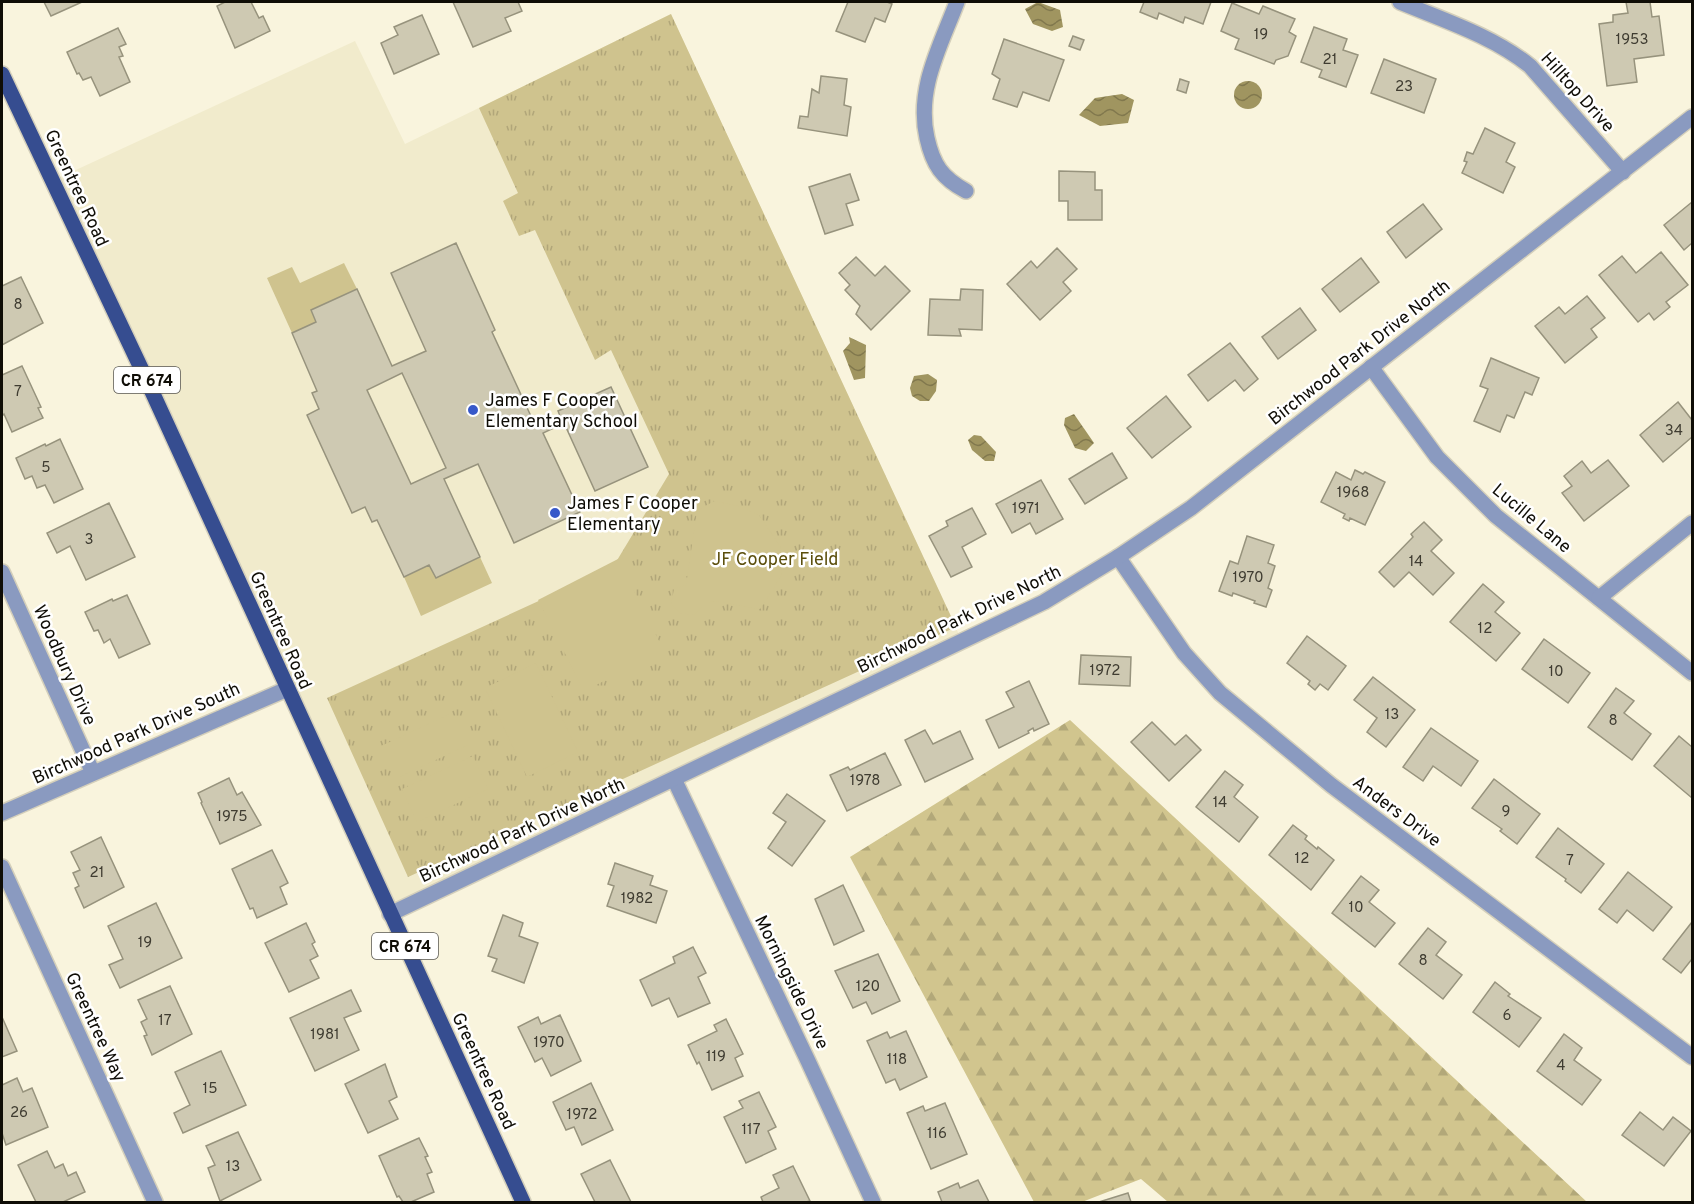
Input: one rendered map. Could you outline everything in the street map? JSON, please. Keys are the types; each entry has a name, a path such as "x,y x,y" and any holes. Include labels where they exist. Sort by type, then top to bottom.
{"main road":[{"name":"Greentree Road","path":"2,74 149,385 522,1203"}],"street":[{"path":"957,2 928,80 923,102 929,147 934,161 946,179 966,191"},
{"name":"Hilltop Drive","path":"1400,2 1490,41 1517,56 1530,66 1623,172"},
{"name":"Birchwood Park Drive North","path":"390,914 1044,602 1118,557 1191,508 1692,117"},
{"name":"Lucille Lane","path":"1371,367 1430,448 1496,516 1692,673"},
{"path":"1599,598 1692,523"},
{"name":"Anders Drive","path":"1118,557 1184,653 1220,693 1331,785 1692,1056"},
{"name":"Woodbury Drive","path":"2,572 93,773"},
{"name":"Birchwood Park Drive South","path":"2,813 287,689"},
{"name":"Morningside Drive","path":"674,780 873,1203"},
{"name":"Greentree Way","path":"2,867 155,1203"}],"shaded area":[{"name":"James F Cooper Elementary","path":"671,14 962,641 390,914 52,181 355,41 405,144"}],"green space":[{"name":"JF Cooper Field","path":"671,14 956,627 408,877 327,698 613,567 669,474 611,350 595,360 535,230 519,236 503,201 518,193 479,108"},
{"path":"344,263 357,289 311,310 316,322 292,333 267,278 292,267 300,283"},
{"path":"714,501 738,506 759,515 780,546 782,575 760,609 713,601 703,606 694,615 680,613 671,604 674,589 686,585 697,511"},
{"path":"480,557 492,583 421,616 404,577 429,565 436,578"},
{"path":"618,559 664,651 584,691 538,600"},
{"path":"536,663 578,752 527,777 485,688"},
{"path":"452,713 468,745 397,778 381,746"},
{"path":"1070,720 1587,1202 1168,1202 1141,1179 1082,1202 1034,1202 850,857"},
{"path":"473,756 488,789 417,822 402,789"}],"water":[{"path":"1038,2 1060,10 1063,27 1052,31 1033,24 1025,9"},
{"path":"1248,81 1258,85 1262,95 1258,105 1248,109 1238,105 1234,95 1238,85"},
{"path":"1122,94 1134,100 1128,123 1100,126 1079,115 1095,98"},
{"path":"849,337 866,345 865,378 854,380 843,351 850,343"},
{"path":"928,374 937,380 936,391 929,401 920,401 912,396 910,388 914,376"},
{"path":"1074,414 1094,443 1086,451 1075,448 1064,425 1065,418"},
{"path":"974,435 981,436 996,452 994,461 985,461 972,450 968,440"}],"building":[{"path":"44,2 82,2 51,16"},
{"path":"225,2 251,2 259,18 263,16 270,31 235,48 217,6"},
{"path":"453,2 518,2 522,11 505,18 511,31 473,47"},
{"path":"848,2 892,4 885,22 875,18 865,42 836,31"},
{"path":"1144,2 1211,2 1203,24 1185,17 1183,23 1159,13 1157,19 1140,12"},
{"path":"1626,2 1650,2 1652,17 1659,16 1664,55 1634,59 1637,82 1607,86 1599,24 1613,22 1613,15 1628,13"},
{"path":"1232,3 1259,14 1263,6 1295,19 1289,32 1296,36 1288,56 1276,60 1274,64 1235,49 1239,39 1221,31"},
{"path":"422,15 439,54 394,74 381,43 398,35 394,27"},
{"path":"1314,27 1347,39 1343,50 1358,55 1346,87 1319,77 1322,70 1301,62"},
{"path":"118,28 126,44 119,47 123,56 119,57 130,82 100,96 91,77 83,80 79,73 77,74 67,52"},
{"path":"1073,36 1084,40 1080,50 1069,46"},
{"path":"1004,39 1064,60 1049,101 1023,92 1017,107 993,99 1000,79 992,74"},
{"path":"1384,59 1436,79 1424,113 1371,93"},
{"path":"821,76 847,79 844,105 851,107 847,136 798,128 800,116 808,117 812,89 819,93"},
{"path":"1180,79 1189,82 1186,93 1177,90"},
{"path":"1485,128 1515,143 1506,162 1515,167 1503,193 1462,173 1467,162 1464,161 1467,152 1473,154"},
{"path":"1059,171 1095,172 1095,190 1102,190 1102,220 1068,220 1068,201 1059,201"},
{"path":"850,174 859,200 846,204 853,225 825,234 809,187"},
{"path":"1692,202 1692,243 1684,250 1664,225"},
{"path":"1423,204 1442,229 1406,258 1387,232"},
{"name":"James F Cooper Elementary School","path":"456,243 495,330 492,332 536,427 560,416 558,411 611,387 648,467 595,491 564,423 543,433 580,512 514,543 478,464 444,479 480,557 436,578 429,565 404,577 377,520 372,522 365,507 352,513 307,415 319,409 312,393 317,391 292,333 316,322 311,310 357,289 392,366 426,351 391,273","holes":["402,373 446,468 411,484 367,390"]},
{"path":"1057,248 1077,269 1063,282 1071,291 1040,320 1007,284 1031,261 1037,268"},
{"path":"1661,252 1688,285 1666,302 1670,307 1654,320 1649,313 1638,322 1599,275 1622,256 1636,273"},
{"path":"856,257 875,276 885,266 910,291 871,330 856,314 860,306 845,290 850,285 839,273"},
{"path":"1361,258 1379,282 1340,312 1322,289"},
{"path":"21,277 43,323 2,345 2,286"},
{"path":"961,289 983,290 982,330 959,329 961,336 928,335 930,299 960,300"},
{"path":"1587,296 1605,318 1591,329 1597,337 1565,363 1535,326 1559,307 1565,314"},
{"path":"1300,308 1316,330 1278,359 1262,337"},
{"path":"1230,343 1258,379 1244,391 1235,380 1208,401 1188,375"},
{"path":"1491,358 1539,378 1532,395 1525,392 1514,418 1507,415 1500,432 1474,421 1488,389 1480,386"},
{"path":"22,366 41,407 38,408 43,418 12,432 4,414 2,416 2,375"},
{"path":"1166,396 1191,427 1152,458 1127,428"},
{"path":"1678,402 1692,420 1692,437 1663,462 1640,435"},
{"path":"60,439 83,489 54,503 45,485 37,488 32,476 25,479 16,458"},
{"path":"1112,453 1127,478 1085,504 1069,479"},
{"path":"1608,460 1629,486 1584,521 1562,493 1572,486 1564,476 1582,461 1591,473"},
{"path":"1355,470 1363,474 1365,472 1385,482 1365,525 1350,518 1349,521 1343,518 1345,514 1321,502 1336,472 1351,480"},
{"path":"1041,480 1063,519 1036,534 1030,523 1012,533 996,504"},
{"path":"109,503 135,557 86,580 70,546 57,553 47,533"},
{"path":"972,508 986,534 962,547 972,567 951,577 929,536 948,526 946,521"},
{"path":"1424,522 1442,540 1431,551 1454,573 1433,595 1409,572 1394,587 1379,572 1413,537 1411,534"},
{"path":"1247,536 1274,545 1268,563 1275,566 1268,588 1272,590 1266,607 1233,593 1232,596 1219,591 1230,561 1238,564"},
{"path":"1483,584 1504,602 1495,612 1520,633 1496,661 1450,622"},
{"path":"127,595 150,644 119,658 110,639 104,643 98,630 94,631 85,612 112,599 113,601"},
{"path":"1307,636 1346,666 1328,690 1320,684 1315,690 1308,684 1310,681 1287,663"},
{"path":"1544,639 1590,673 1568,703 1522,669"},
{"path":"1081,655 1131,657 1130,686 1079,684"},
{"path":"1373,677 1415,710 1386,747 1367,732 1377,718 1354,700"},
{"path":"1029,681 1049,724 1034,731 1033,728 1028,731 1029,733 999,748 986,720 1014,707 1006,692"},
{"path":"1616,688 1634,701 1624,713 1651,734 1632,760 1588,727"},
{"path":"1152,722 1175,745 1186,735 1201,750 1169,781 1131,742"},
{"path":"1431,728 1478,761 1461,786 1433,766 1423,781 1403,767"},
{"path":"925,730 933,744 960,731 973,759 925,782 905,740"},
{"path":"1679,736 1692,747 1692,798 1654,766"},
{"path":"885,753 901,785 847,811 830,775 848,767 850,770"},
{"path":"1225,771 1243,785 1234,797 1258,817 1239,842 1196,807"},
{"path":"229,778 237,795 242,792 261,825 220,844 198,793"},
{"path":"1494,779 1540,814 1517,844 1500,831 1502,829 1472,808"},
{"path":"787,794 825,821 792,866 768,848 786,822 773,813"},
{"path":"1293,825 1307,836 1305,839 1334,860 1311,890 1269,855"},
{"path":"1558,828 1604,864 1581,893 1536,857"},
{"path":"101,837 124,887 84,908 75,888 79,886 73,873 80,870 71,852"},
{"path":"272,850 288,883 280,887 287,904 257,918 253,908 250,909 232,869"},
{"path":"615,863 653,876 650,885 667,891 656,923 607,906 614,886 608,884"},
{"path":"1628,872 1672,907 1653,931 1627,910 1617,923 1599,909"},
{"path":"1361,876 1379,890 1369,902 1395,923 1375,947 1332,913"},
{"path":"843,885 864,931 834,945 815,899"},
{"path":"156,903 182,958 120,988 109,965 123,959 108,926"},
{"path":"503,915 523,923 519,936 538,943 524,983 492,971 497,959 488,956"},
{"path":"1692,922 1692,959 1681,973 1663,959"},
{"path":"306,923 315,942 312,944 318,956 310,960 319,978 289,992 265,943"},
{"path":"1428,928 1446,942 1436,955 1462,975 1443,999 1399,964"},
{"path":"693,947 706,973 698,977 710,1003 678,1017 669,998 652,1006 640,980 675,963 673,957"},
{"path":"878,954 900,1001 872,1014 866,1002 853,1008 835,971"},
{"path":"1495,982 1510,994 1508,996 1541,1018 1519,1047 1473,1012"},
{"path":"170,986 192,1034 152,1055 141,1022 147,1019 138,1000"},
{"path":"351,990 361,1011 344,1018 359,1050 315,1071 290,1018"},
{"path":"560,1015 581,1061 551,1076 542,1058 535,1062 518,1027 538,1017 541,1024"},
{"path":"2,1017 17,1051 2,1057"},
{"path":"726,1019 743,1054 735,1058 743,1076 712,1090 688,1045 717,1031 714,1025"},
{"path":"906,1031 927,1077 900,1090 895,1079 886,1083 867,1041 887,1032 890,1038"},
{"path":"1564,1034 1582,1048 1574,1060 1601,1080 1582,1105 1537,1071"},
{"path":"221,1051 246,1105 183,1133 174,1113 190,1105 175,1072"},
{"path":"385,1064 397,1097 389,1101 398,1119 368,1133 345,1084"},
{"path":"17,1078 23,1092 32,1088 48,1127 6,1145 2,1133 2,1085"},
{"path":"591,1083 613,1130 582,1145 574,1127 566,1130 553,1102"},
{"path":"759,1092 776,1127 768,1131 776,1149 746,1163 724,1117 743,1108 739,1101"},
{"path":"945,1103 967,1154 931,1169 907,1113 923,1106 925,1111"},
{"path":"1640,1112 1663,1130 1673,1117 1691,1131 1664,1166 1622,1135"},
{"path":"238,1132 261,1180 220,1201 208,1168 215,1165 206,1146"},
{"path":"419,1138 428,1156 425,1157 432,1172 427,1174 434,1192 411,1202 403,1202 399,1196 397,1197 379,1156"},
{"path":"47,1151 55,1168 63,1164 68,1176 76,1172 85,1192 63,1202 36,1202 18,1165"},
{"path":"610,1160 631,1202 595,1202 581,1174"},
{"path":"793,1166 810,1201 763,1202 761,1197 779,1188 773,1175"},
{"path":"978,1180 989,1202 942,1202 938,1192 958,1183 960,1188"},
{"path":"1128,1193 1131,1202 1099,1202"}],"place":[{"name":"James F Cooper Elementary School","path":"473,410"},
{"name":"James F Cooper Elementary","path":"555,513"}]}
